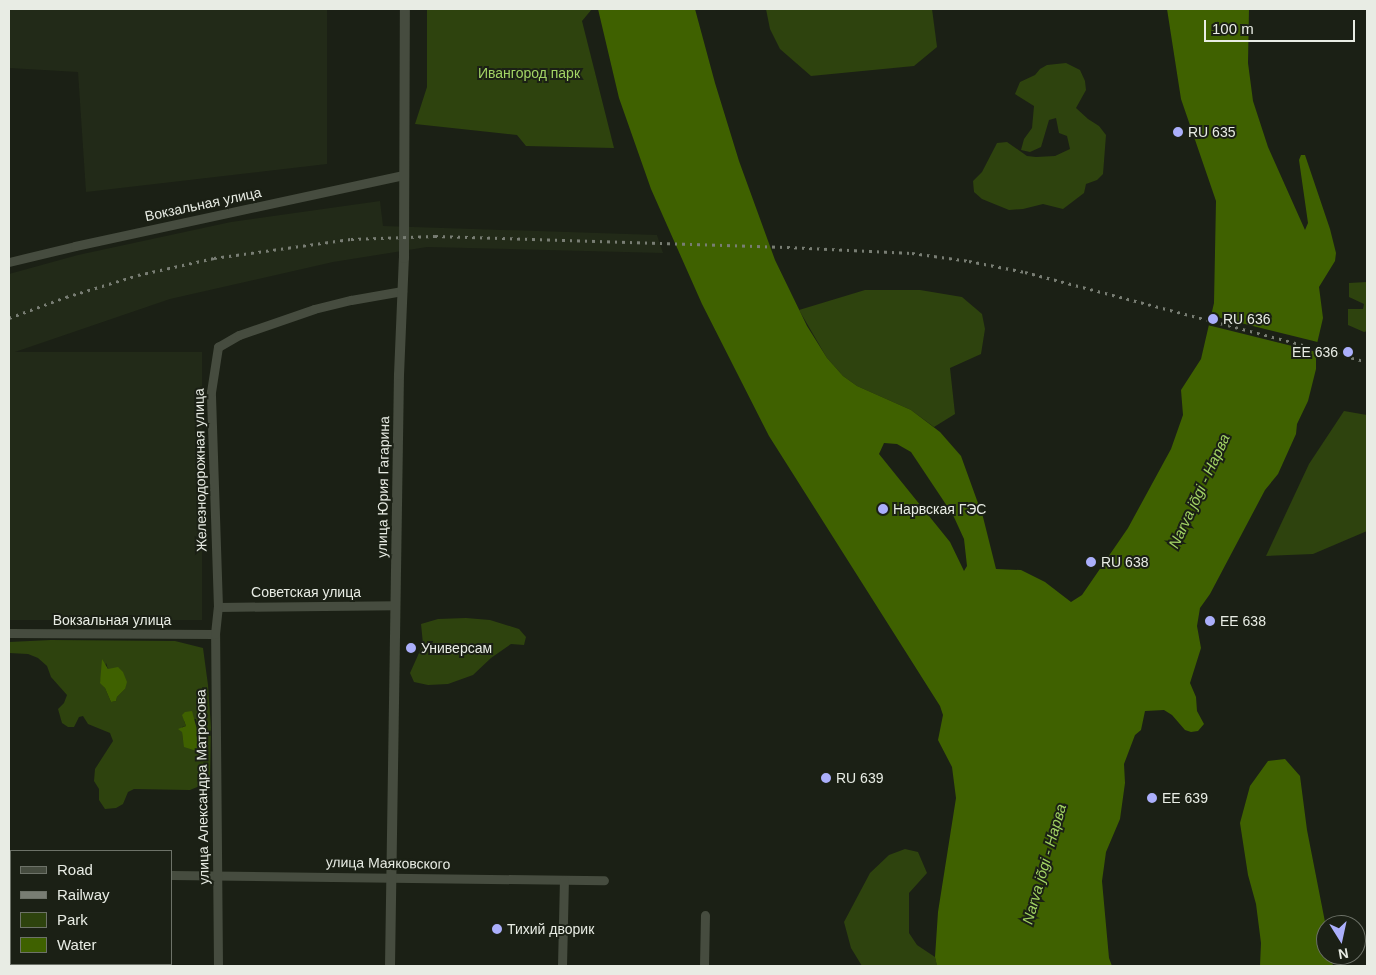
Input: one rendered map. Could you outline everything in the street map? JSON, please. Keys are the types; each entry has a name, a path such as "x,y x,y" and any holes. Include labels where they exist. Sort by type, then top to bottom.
{"street":[{"name":"улица Юрия Гагарина","path":"390,966 405,9"},
{"name":"Вокзальная улица","path":"9,262 403,175"},
{"name":"Железнодорожная улица","path":"218,607 211,392 218,347 239,335 314,310 351,300 402,292"},
{"name":"Советская улица","path":"218,607 395,605"},
{"name":"улица Александра Матросова","path":"218,607 215,634 218,966"},
{"name":"Вокзальная улица","path":"9,633 215,634"},
{"name":"улица Маяковского","path":"172,875 217,874 604,880"},
{"path":"562,966 564,880"},
{"path":"704,966 705,915"}],"shaded area":[{"path":"9,9 327,9 327,164 86,192 78,72 9,68"},
{"path":"380,201 383,226 657,235 663,253 427,247 333,262 170,299 9,354 9,274 78,255 231,222"},
{"path":"9,352 202,352 202,620 9,620"}],"green space":[{"name":"Ивангород парк","path":"427,9 592,9 582,21 614,148 526,146 517,135 415,124 427,87"},
{"path":"766,9 932,9 937,47 914,66 811,76 780,49 770,29"},
{"path":"1066,63 1080,70 1085,81 1086,90 1076,108 1099,126 1106,135 1103,174 1097,180 1086,184 1084,193 1063,209 1043,204 1009,210 982,199 974,192 973,181 982,172 997,143 1007,142 1027,156 1036,157 1055,156 1070,149 1067,136 1059,133 1056,118 1049,120 1041,147 1030,152 1021,150 1024,139 1032,128 1034,106 1015,94 1020,82 1035,75 1040,69 1047,65"},
{"path":"1367,282 1367,331 1364,332 1348,325 1348,309 1363,309 1364,304 1349,297 1349,283"},
{"path":"865,290 920,290 962,297 982,314 985,329 981,354 950,368 955,414 934,427 911,410 857,386 843,376 827,358 799,310"},
{"path":"1344,411 1367,415 1367,531 1313,554 1266,556 1309,464"},
{"path":"466,618 490,620 519,629 526,637 524,645 511,644 491,658 473,675 448,684 428,685 414,682 410,673 423,644 421,624 438,619"},
{"path":"51,640 175,641 203,648 211,727 210,780 190,790 134,789 128,792 123,804 116,808 105,809 99,800 99,789 94,781 95,769 113,741 110,733 88,724 83,716 79,717 74,727 68,727 62,723 58,709 64,703 67,695 51,677 47,666 38,658 28,654 9,653 9,642","holes":["106,663 108,669 125,689 117,697 116,701 111,702 100,682","196,719 198,736 202,748 183,740 182,727 186,726 184,721"]},
{"path":"905,849 918,852 927,873 909,893 909,933 917,945 935,957 937,966 862,966 851,948 844,922 870,873 889,855"}],"water":[{"name":"Narva jõgi - Нарва","path":"598,9 695,9 739,161 775,260 807,326 827,358 843,376 857,386 911,410 940,432 961,456 983,517 996,569 1021,570 1045,582 1071,602 1082,595 1128,528 1171,449 1183,415 1181,390 1201,359 1214,303 1216,201 1181,99 1167,9 1249,9 1248,63 1253,101 1268,147 1305,230 1308,223 1299,160 1301,155 1305,155 1330,229 1336,253 1335,261 1319,287 1323,318 1316,348 1316,369 1308,401 1297,424 1296,434 1278,474 1265,490 1210,594 1200,608 1197,626 1201,648 1190,683 1196,697 1197,711 1204,724 1198,731 1191,732 1185,730 1172,715 1164,710 1145,711 1141,730 1135,735 1124,764 1125,783 1120,819 1106,852 1102,881 1109,958 1112,966 937,966 935,957 938,912 956,798 952,767 938,740 943,715 940,706 769,436 702,304 651,189 619,98","holes":["884,443 897,444 911,452 953,515 964,539 967,566 964,571 950,542 879,454"]},
{"path":"102,659 108,669 118,667 123,672 127,682 125,689 117,697 116,701 111,702 105,688 100,683"},
{"path":"192,711 202,748 200,752 184,747 182,732 178,729 186,726 182,715 185,712"},
{"path":"1285,759 1300,776 1307,830 1324,915 1316,915 1316,965 1333,966 1260,966 1261,943 1256,904 1248,875 1240,823 1250,786 1268,761"}],"pier":[{"path":"1209,315 1320,343 1317,352 1207,325"}],"railway":[{"path":"9,318 66,297 138,275 214,258 351,239 435,236 787,247 912,253 969,261 1025,272 1367,362"}],"place":[{"name":"RU 635","path":"1178,132"},
{"name":"RU 636","path":"1213,319"},
{"name":"EE 636","path":"1348,352"},
{"name":"Нарвская ГЭС","path":"883,509"},
{"name":"RU 638","path":"1091,562"},
{"name":"EE 638","path":"1210,621"},
{"name":"Универсам","path":"411,648"},
{"name":"RU 639","path":"826,778"},
{"name":"EE 639","path":"1152,798"},
{"name":"Тихий дворик","path":"497,929"}]}
